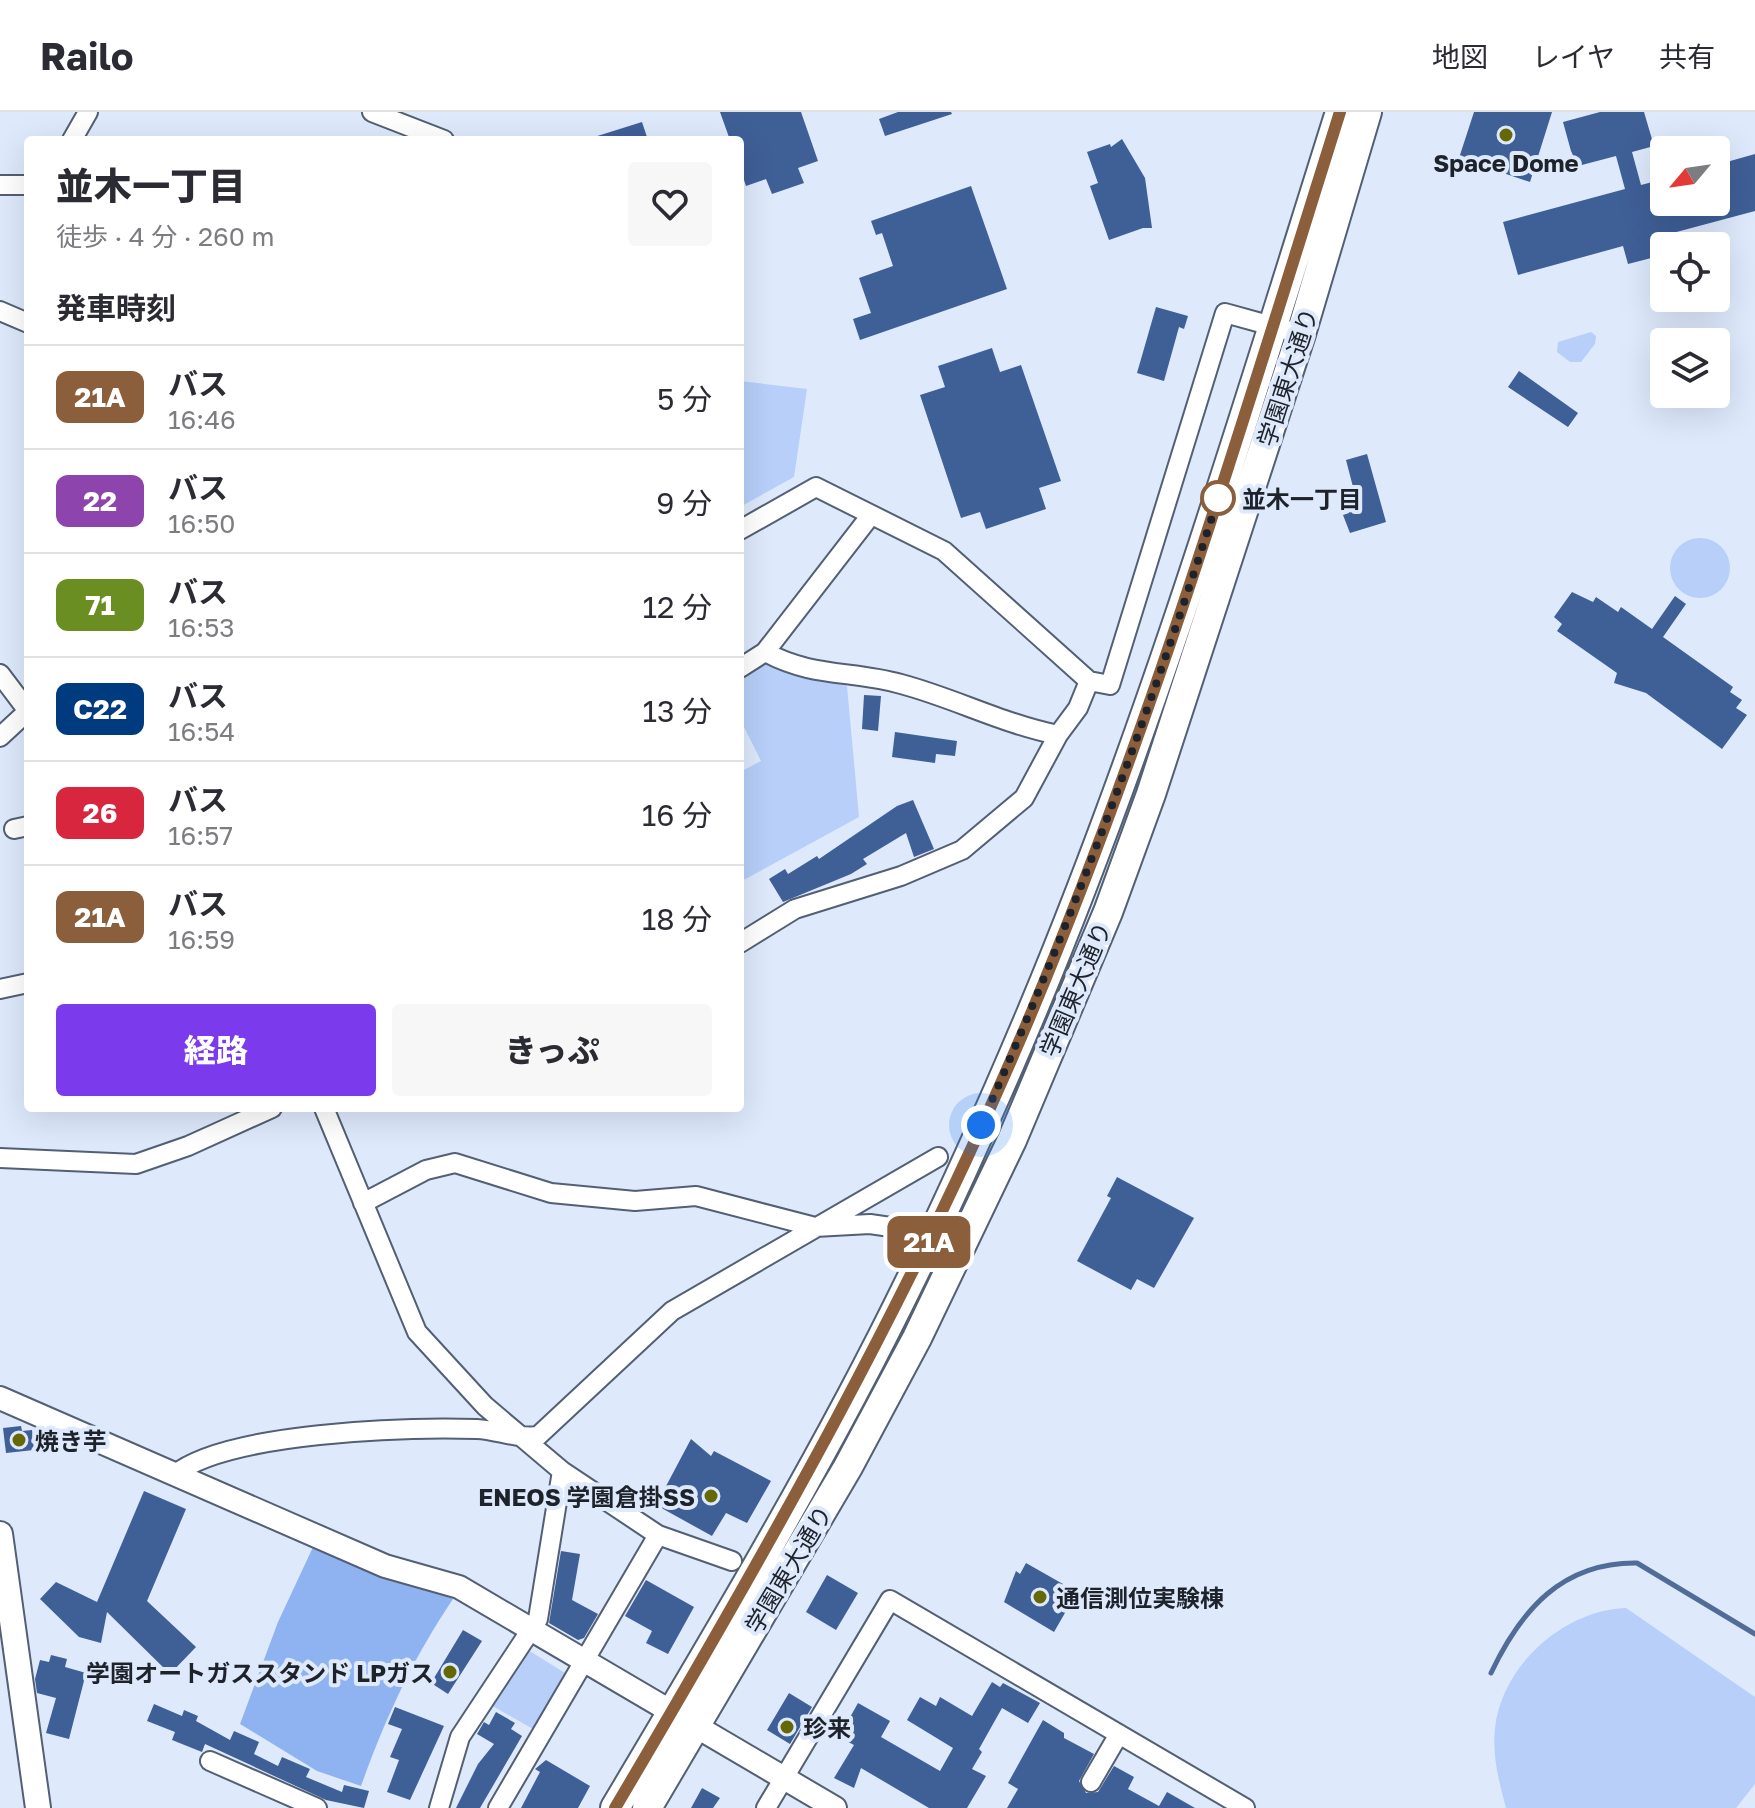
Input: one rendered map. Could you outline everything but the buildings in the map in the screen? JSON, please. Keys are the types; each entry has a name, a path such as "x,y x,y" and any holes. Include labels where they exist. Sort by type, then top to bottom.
{"main road":[{"name":"学園東大通り","path":"647,1808 684,1718 931,1239 1032,1011 1122,785 1340,112"},
{"name":"学園東大通り","path":"615,1808 684,1718 869,1428 917,1338 1012,1140 1108,912 1151,794 1301,334 1367,112"},
{"path":"0,1534 38,1808"}],"street":[{"path":"74,136 88,112"},
{"path":"372,112 434,136"},
{"path":"0,185 24,185"},
{"path":"0,311 24,321"},
{"path":"744,528 816,487 944,551 1089,681 1110,685 1225,313 1301,334"},
{"path":"744,665 765,652 871,515"},
{"path":"765,652 792,667 900,683 1024,728 1058,735"},
{"path":"0,674 24,706"},
{"path":"744,941 795,909 901,876 962,850 1024,798 1058,735 1078,708 1089,681"},
{"path":"0,737 24,715"},
{"path":"0,989 24,984"},
{"path":"0,1158 136,1164 188,1146 263,1112"},
{"path":"326,1112 417,1332 485,1406 562,1471 658,1535 732,1561"},
{"path":"174,1475 191,1461 254,1446 378,1428 483,1429 523,1438 538,1436 672,1311 938,1157"},
{"path":"363,1203 426,1170 455,1163 551,1193 635,1201 696,1196 815,1227 870,1224 904,1229 931,1239"},
{"path":"0,1398 385,1566 459,1587 835,1808"},
{"path":"439,1808 460,1737 538,1619 562,1471"},
{"path":"498,1808 658,1535"},
{"path":"766,1808 890,1600 1245,1808"},
{"path":"1091,1782 1119,1734"},
{"path":"210,1761 317,1808"}],"shaded area":[{"path":"1591,332 1596,336 1595,344 1581,362 1570,362 1557,352 1558,342"},
{"path":"744,381 807,389 794,477 744,505"},
{"path":"1700,538 1711,540 1721,547 1728,557 1728,579 1721,589 1711,596 1700,598 1689,596 1679,589 1672,579 1670,568 1672,557 1679,547 1689,540"},
{"path":"765,661 847,686 859,817 744,880 744,770 761,761 744,727 744,674"},
{"path":"314,1545 453,1599 401,1690 361,1786 317,1771 240,1724 278,1622"},
{"path":"1626,1608 1755,1697 1755,1784 1736,1808 1506,1808 1494,1738 1500,1705 1510,1683 1523,1663 1559,1630 1603,1611"},
{"path":"523,1647 565,1673 533,1729 489,1704"}],"waterway":[{"path":"1491,1673 1516,1629 1547,1594 1587,1571 1610,1565 1637,1563 1755,1634"}],"bus line":[{"name":"21A","path":"615,1808 773,1539 853,1394 931,1239 1032,1011 1122,785 1168,652 1340,112"}],"place":[{"name":"Space Dome","path":"1506,135"},
{"name":"並木一丁目","path":"1218,498"},
{"name":"焼き芋","path":"19,1440"},
{"name":"ENEOS 学園倉掛SS","path":"711,1496"},
{"name":"通信測位実験棟","path":"1040,1597"},
{"name":"学園オートガススタンド LPガス","path":"450,1672"},
{"name":"珍来","path":"787,1727"}],"route":[{"path":"981,1125 1032,1011 1122,785 1220,492 1218,498"}]}
